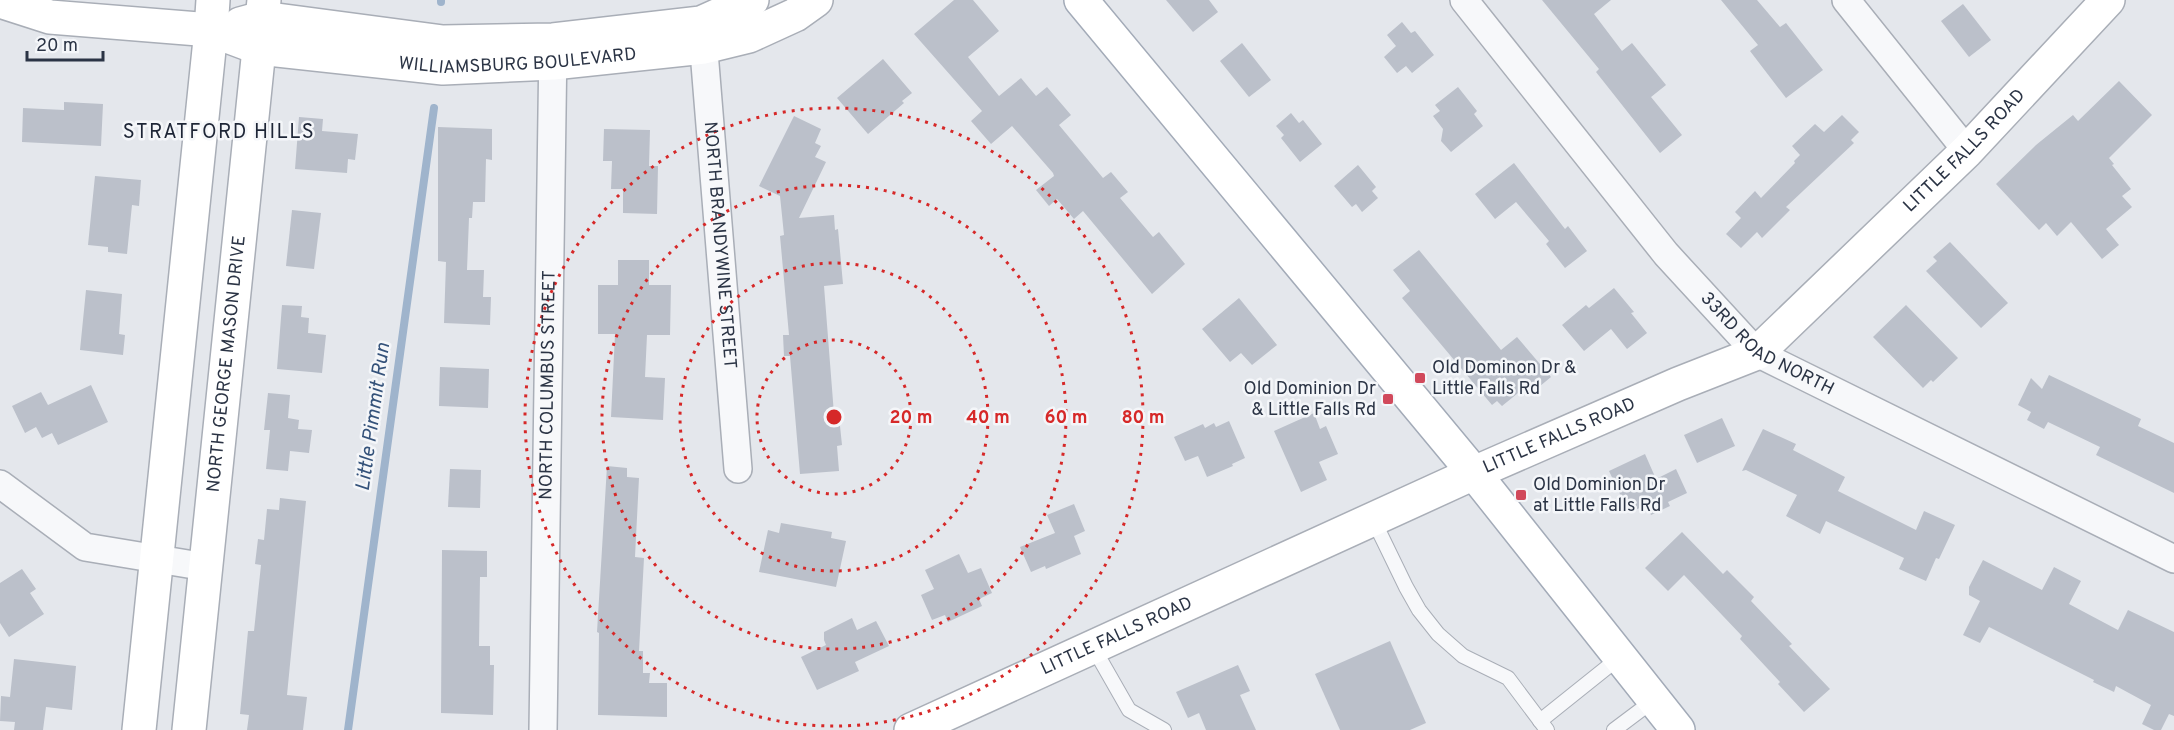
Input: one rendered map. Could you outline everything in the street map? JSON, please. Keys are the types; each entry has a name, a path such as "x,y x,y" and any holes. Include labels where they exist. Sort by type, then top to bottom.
{"street":[{"name":"WILLIAMSBURG BOULEVARD","path":"703,35 752,0"},
{"name":"WILLIAMSBURG BOULEVARD","path":"0,1 50,17 212,15 262,22 443,68 553,52 703,35 749,36 795,15 816,0"},
{"path":"1082,0 1474,473 1678,730"},
{"name":"33RD ROAD NORTH","path":"1464,0 1666,254 1757,353 2174,559"},
{"path":"1846,0 1968,151"},
{"name":"LITTLE FALLS ROAD","path":"911,730 1474,473 1678,384 1757,353 1968,151 2108,0"},
{"path":"139,730 212,15"},
{"name":"NORTH GEORGE MASON DRIVE","path":"189,730 262,22"},
{"name":"NORTH BRANDYWINE STREET","path":"703,35 738,469"},
{"name":"NORTH COLUMBUS STREET","path":"543,730 553,52"},
{"path":"0,484 85,547 206,567"}],"lane":[{"path":"1373,519 1419,610 1438,634 1463,656 1508,678 1544,725 1620,657"},
{"path":"1093,647 1129,710 1164,730"},
{"path":"1614,730 1654,700"}],"building":[{"path":"954,0 973,0 999,31 968,57 999,96 1021,78 1036,96 1047,87 1071,115 1059,125 1103,178 1111,172 1128,192 1120,198 1153,237 1159,232 1185,264 1152,294 1083,211 1074,219 1057,199 1049,206 1036,190 1054,176 1053,173 1012,126 991,144 971,121 982,111 914,34"},
{"path":"1166,0 1209,0 1218,12 1193,32"},
{"path":"1542,0 1611,0 1594,14 1622,51 1632,43 1666,85 1651,97 1682,135 1660,153 1596,72 1599,69"},
{"path":"1721,0 1757,0 1780,27 1786,23 1823,70 1786,98 1750,51 1758,45"},
{"path":"1963,4 1991,40 1969,57 1941,21"},
{"path":"1402,22 1411,33 1415,31 1434,55 1412,73 1406,66 1397,73 1384,57 1396,46 1387,35"},
{"path":"1242,43 1271,80 1249,97 1220,61"},
{"path":"883,59 912,93 902,101 904,103 868,134 837,98"},
{"path":"2119,81 2152,115 2109,158 2131,189 2122,196 2132,207 2106,229 2119,245 2102,259 2071,222 2057,236 2046,223 2039,230 1996,184 2036,145 2073,115 2078,121"},
{"path":"1458,87 1477,111 1474,114 1483,126 1451,152 1441,141 1443,129 1433,116 1440,111 1435,105"},
{"path":"64,102 103,104 101,146 22,142 23,108 64,110"},
{"path":"1291,113 1299,123 1303,120 1322,144 1300,162 1281,138 1284,135 1276,126"},
{"path":"1842,115 1859,132 1851,140 1854,143 1786,207 1790,210 1762,238 1757,232 1741,248 1726,234 1741,218 1735,212 1755,191 1761,198 1795,163 1794,161 1800,155 1792,146 1815,124 1824,132"},
{"path":"794,116 821,129 815,143 821,146 815,157 826,162 799,218 834,215 835,230 838,229 843,284 824,286 835,427 840,426 842,445 837,446 839,471 800,474 790,356 784,356 783,335 789,335 780,236 784,235 780,196 759,186"},
{"path":"299,117 323,119 322,131 358,134 355,160 348,159 347,173 295,169"},
{"path":"438,127 492,129 492,160 486,159 485,202 473,202 472,218 469,218 467,270 484,270 483,297 491,297 490,325 444,323 446,262 438,261"},
{"path":"604,129 650,130 649,166 658,166 657,214 623,213 623,189 611,189 612,161 603,161"},
{"path":"1514,163 1565,229 1568,226 1587,251 1565,268 1546,244 1549,241 1516,202 1495,219 1475,194"},
{"path":"1358,165 1376,187 1372,191 1378,198 1362,212 1356,204 1352,207 1334,186"},
{"path":"95,176 141,180 139,206 132,205 127,254 108,252 108,247 88,245"},
{"path":"292,210 321,213 314,269 286,266"},
{"path":"1950,242 2008,303 1981,328 1926,271 1937,261 1933,257"},
{"path":"1419,250 1501,350 1517,337 1551,377 1528,396 1523,389 1502,406 1497,401 1492,405 1402,298 1410,291 1393,270"},
{"path":"618,260 649,260 649,285 671,285 670,335 647,335 645,377 665,378 663,420 611,417 615,334 598,334 598,285 618,285"},
{"path":"1614,288 1634,312 1631,313 1647,333 1627,349 1611,329 1584,351 1562,325 1586,305 1589,308"},
{"path":"86,290 122,294 119,334 125,335 123,355 80,350"},
{"path":"1239,298 1277,345 1252,365 1241,353 1230,362 1202,329"},
{"path":"282,305 302,306 301,317 309,318 308,333 326,335 322,373 277,369"},
{"path":"1906,305 1958,358 1933,382 1931,380 1923,388 1873,337"},
{"path":"440,367 489,369 488,408 439,406"},
{"path":"2049,375 2141,419 2138,426 2174,443 2174,493 2096,455 2100,447 2048,422 2044,429 2027,420 2031,412 2018,405 2031,378 2042,389"},
{"path":"91,385 108,422 58,445 52,433 42,438 36,427 25,433 12,406 41,392 48,405"},
{"path":"268,393 290,395 288,418 299,420 298,429 312,430 309,453 290,451 288,471 266,469 270,430 264,430"},
{"path":"1314,413 1320,429 1326,426 1338,454 1319,462 1327,480 1301,492 1274,431"},
{"path":"1722,418 1735,446 1697,463 1684,435"},
{"path":"1229,421 1245,458 1207,477 1198,456 1185,461 1174,437 1203,424 1205,428 1214,423 1216,427"},
{"path":"1763,429 1796,444 1793,450 1845,477 1838,491 1916,530 1924,511 1955,525 1926,581 1899,569 1904,558 1826,521 1820,534 1786,516 1797,495 1746,470 1742,471"},
{"path":"1645,454 1656,479 1676,469 1687,493 1668,502 1670,506 1651,515 1646,505 1629,513 1609,471"},
{"path":"607,466 627,468 627,477 639,478 635,557 644,558 639,651 643,651 643,673 650,673 649,683 667,683 667,717 598,715 599,633 597,632"},
{"path":"450,469 481,470 480,508 448,507"},
{"path":"280,498 306,501 287,695 307,697 303,730 247,730 249,715 240,714 248,631 254,631 261,565 255,564 258,539 264,540 267,509 279,510"},
{"path":"1074,504 1085,531 1074,536 1081,554 1046,569 1045,566 1031,572 1020,547 1055,533 1047,515"},
{"path":"781,523 832,532 831,538 846,541 836,587 759,572 768,530 779,533"},
{"path":"1682,532 1723,574 1727,570 1754,597 1751,601 1830,689 1804,712 1740,639 1742,636 1684,575 1668,591 1645,568"},
{"path":"442,550 487,551 487,577 480,577 479,646 490,646 490,665 494,665 493,715 441,713"},
{"path":"959,554 968,573 981,568 992,593 979,599 982,606 948,622 945,615 932,620 921,595 934,589 925,570"},
{"path":"1983,560 2042,590 2054,567 2081,581 2069,604 2118,630 2128,610 2174,632 2174,716 2169,714 2161,730 2154,730 2142,724 2151,705 2116,686 2114,692 1989,627 1980,643 1963,635 1980,601 1969,595 1969,587"},
{"path":"22,569 36,589 30,593 44,614 9,637 0,623 0,583"},
{"path":"852,618 857,630 876,621 889,646 855,662 859,671 817,690 801,657 826,645 824,632"},
{"path":"1390,641 1426,723 1410,730 1340,730 1315,674"},
{"path":"14,659 76,666 72,710 46,707 43,730 14,730 15,722 0,721 1,696 10,697"},
{"path":"1238,665 1250,691 1240,695 1256,730 1206,730 1199,713 1188,718 1176,692"}],"waterway":[{"name":"Little Pimmit Run","path":"348,730 434,108"}],"place":[{"name":"Old Dominon Dr & Little Falls Rd","path":"1420,378"},
{"name":"Old Dominion Dr & Little Falls Rd","path":"1388,399"},
{"name":"Old Dominion Dr at Little Falls Rd","path":"1521,495"}],"district":[{"name":"STRATFORD HILLS","path":"219,133"}]}
